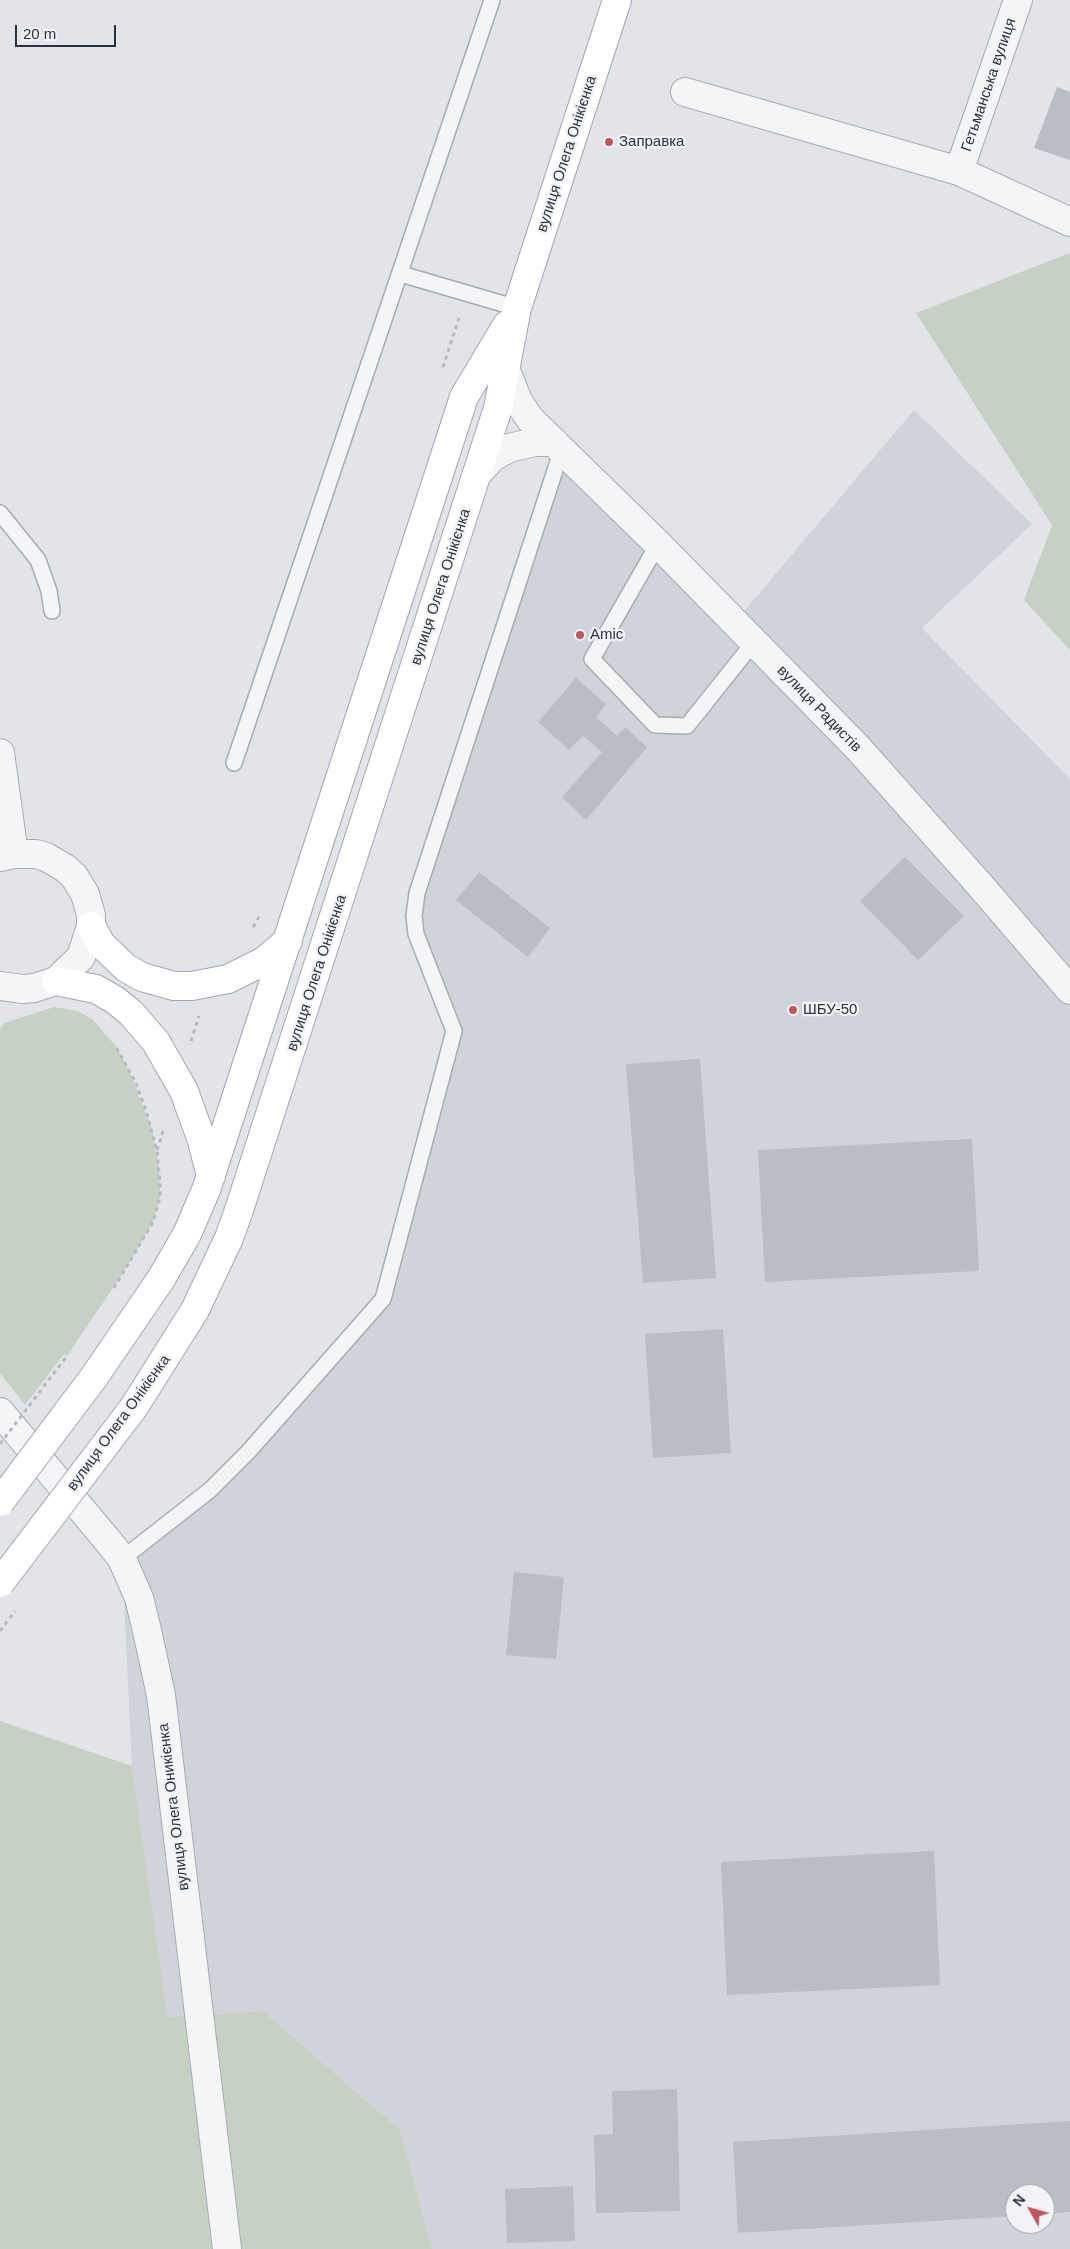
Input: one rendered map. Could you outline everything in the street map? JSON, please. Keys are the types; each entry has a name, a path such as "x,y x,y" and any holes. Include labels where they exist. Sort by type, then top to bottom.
{"main road":[{"name":"вулиця Олега Онікієнка","path":"0,1583 134,1407 156,1374 199,1302 239,1210 478,473 498,408 517,308 617,0"},
{"name":"вулиця Олега Онікієнка","path":"0,1502 94,1377 161,1279 187,1234 211,1176 464,397 517,308"},
{"path":"91,926 101,944 126,968 142,977 174,986 192,986 228,979 264,961 288,941"},
{"path":"56,981 96,989 115,1000 131,1013 156,1042 184,1091 202,1141 211,1176"}],"street":[{"name":"Гетьманська вулиця","path":"959,170 1018,0"},
{"path":"685,92 959,170 1070,222"},
{"name":"вулиця Радистів","path":"505,368 523,410 658,544 858,748 980,884 1070,990"},
{"path":"478,473 493,457 509,448 535,442 558,445"},
{"path":"0,753 7,856 24,853 46,857 74,876 85,894 91,915 91,926 81,957 74,966 56,981 34,988 23,989 0,986"},
{"name":"вулиця Олега Оникієнка","path":"0,1412 122,1559 139,1598 161,1695 227,2249"}],"lane":[{"path":"234,763 401,274 492,0"},
{"path":"401,274 517,308"},
{"path":"122,1559 210,1490 249,1451 383,1299 454,1031 421,948 414,924 414,907 558,445"},
{"path":"0,513 38,560 49,591 52,611"},
{"path":"658,544 592,658 655,725 687,726 754,642"}],"path":[{"path":"190,1043 202,1007"},
{"path":"109,1295 148,1231 160,1198 159,1169 150,1122 135,1082 114,1045"},
{"path":"0,1444 72,1349"}],"shaded area":[{"path":"914,410 1032,524 922,628 1070,779 1070,2249 432,2249 400,2130 263,2011 168,2017 132,1766 122,1559 210,1490 383,1299 454,1031 414,924 562,449 735,622"}],"green space":[{"path":"1070,253 1070,650 1024,600 1052,525 916,313"},
{"path":"54,1007 78,1011 92,1019 115,1045 129,1070 152,1129 159,1169 160,1197 153,1222 123,1273 67,1356 64,1354 25,1405 0,1373 0,1029 4,1023"},
{"path":"0,1721 132,1766 168,2017 263,2011 400,2130 432,2249 0,2249"}],"building":[{"path":"1057,87 1070,92 1070,160 1034,148"},
{"path":"576,678 606,704 596,717 617,736 625,727 647,747 586,820 562,797 602,752 583,736 569,750 538,722"},
{"path":"905,857 964,916 918,960 860,901"},
{"path":"479,872 550,928 528,957 456,900"},
{"path":"700,1059 716,1278 643,1283 626,1064"},
{"path":"972,1139 979,1271 765,1282 758,1150"},
{"path":"723,1329 731,1453 653,1458 645,1334"},
{"path":"514,1572 564,1577 556,1659 506,1655"},
{"path":"934,1851 940,1985 727,1995 721,1862"},
{"path":"677,2089 680,2211 596,2213 594,2135 613,2134 612,2091"},
{"path":"1070,2121 1070,2212 1055,2213 1055,2184 1005,2184 1005,2217 738,2233 733,2142"},
{"path":"573,2186 575,2241 507,2243 505,2189"}],"place":[{"name":"Заправка","path":"609,142"},
{"name":"Amic","path":"580,635"},
{"name":"ШБУ-50","path":"793,1010"}]}
